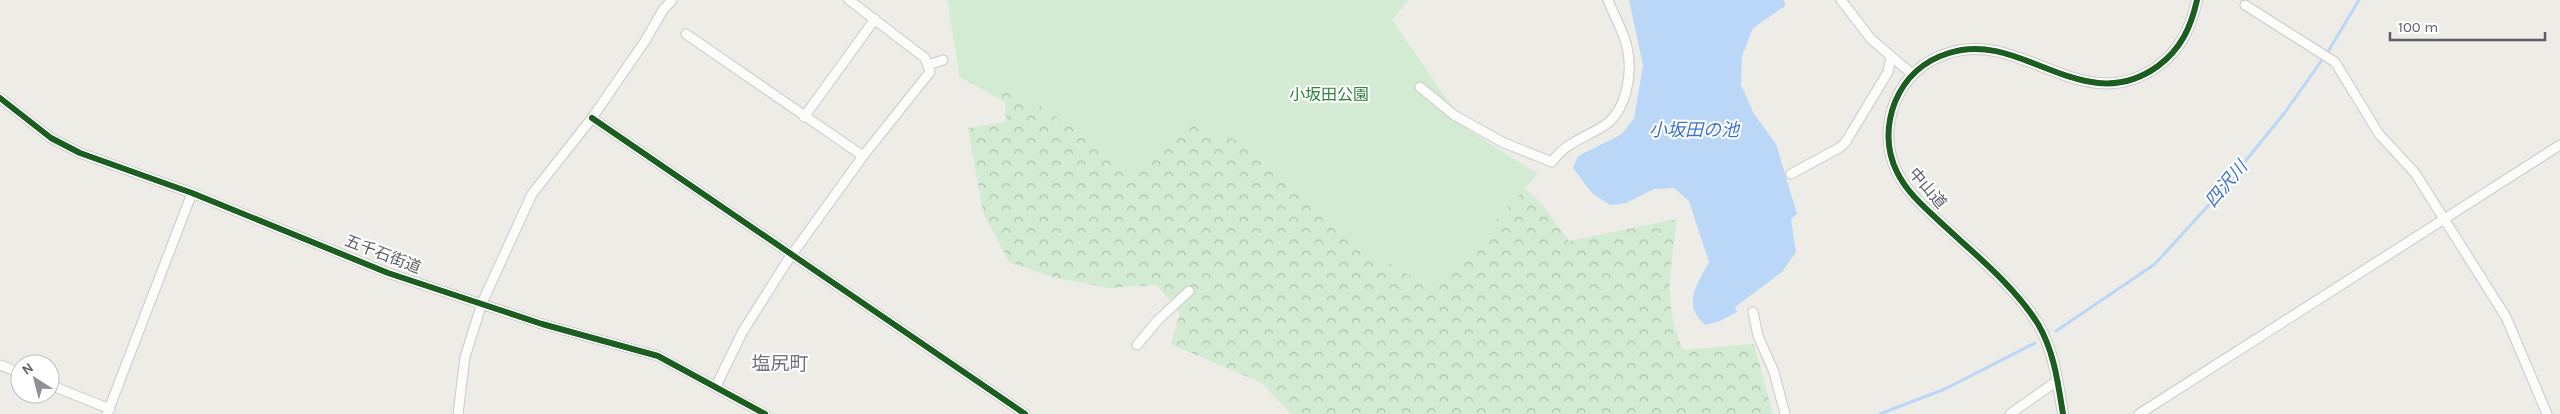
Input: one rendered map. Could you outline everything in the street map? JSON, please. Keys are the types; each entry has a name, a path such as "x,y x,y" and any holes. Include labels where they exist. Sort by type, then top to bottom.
{"street":[{"path":"458,414 465,357 482,303 532,194 592,118 645,41 663,10 672,0"},
{"path":"716,386 743,331 794,255 863,156 930,72 925,58 849,0"},
{"path":"1420,87 1454,115 1502,142 1552,162 1560,151 1574,141 1612,121 1624,100 1628,62 1627,48 1608,0"},
{"path":"1841,0 1871,39 1912,74"},
{"name":"中山道","path":"2063,414 2047,341 2027,309 2012,292 1923,206 1897,173 1891,158 1888,126 1898,96 1912,74 1938,56 1957,50 1989,49 2008,54 2068,78 2093,84 2133,79 2150,72 2178,47 2189,31 2197,0"},
{"path":"2245,5 2331,59 2379,134 2415,173 2506,317 2547,414"},
{"path":"804,117 875,19"},
{"path":"686,34 863,156"},
{"path":"1791,174 1839,148 1845,142 1888,72 1891,57"},
{"path":"928,65 943,60"},
{"name":"五千石街道","path":"1,100 51,138 80,153 192,192 388,273 542,324 658,356 765,414"},
{"path":"592,118 1025,414"},
{"path":"2139,414 2560,145"},
{"path":"60,390 109,412 192,192"},
{"path":"1137,345 1158,320 1189,291"},
{"path":"1753,312 1758,336 1774,372 1785,414"},
{"path":"2010,414 2057,381"}],"green space":[{"name":"小坂田公園","path":"947,0 1409,0 1392,20 1468,130 1538,174 1433,291 1365,247 1247,146 1199,124 1174,131 1138,173 1036,103 960,77"},
{"path":"950,0 1485,153 1539,201 1569,241 1677,219 1671,269 1670,301 1676,333 1683,350 1754,344 1773,414 1291,414 1262,383 1171,344 1180,313 1157,285 1109,288 1052,277 1009,262 983,212 968,128 1006,122 1005,102 960,77"}],"water":[{"name":"小坂田の池","path":"1629,0 1784,0 1785,6 1753,28 1742,56 1741,85 1754,114 1776,144 1797,214 1791,219 1796,252 1782,272 1735,307 1737,312 1720,321 1706,325 1698,318 1693,303 1696,287 1709,262 1689,201 1674,188 1654,189 1626,203 1610,205 1592,193 1573,168 1578,156 1622,134 1634,118 1643,65"}],"waterway":[{"name":"四沢川","path":"2056,331 2155,264 2217,196 2286,111 2329,50 2359,0"},
{"name":"四沢川","path":"1880,414 1945,389 2035,343"}],"cycle path":[{"path":"2063,414 2055,368 2048,345 2028,309 1991,269 1921,204 1901,179 1893,164 1889,146 1888,137 1892,111 1899,93 1916,71 1940,56 1976,49 2002,52 2078,79 2104,83 2131,80 2158,66 2179,45 2192,19 2197,0"},
{"path":"0,98 51,138 80,153 192,193 388,273 542,324 658,356 765,414"},
{"path":"592,118 1025,414"}],"district":[{"name":"塩尻町","path":"780,364"}]}
